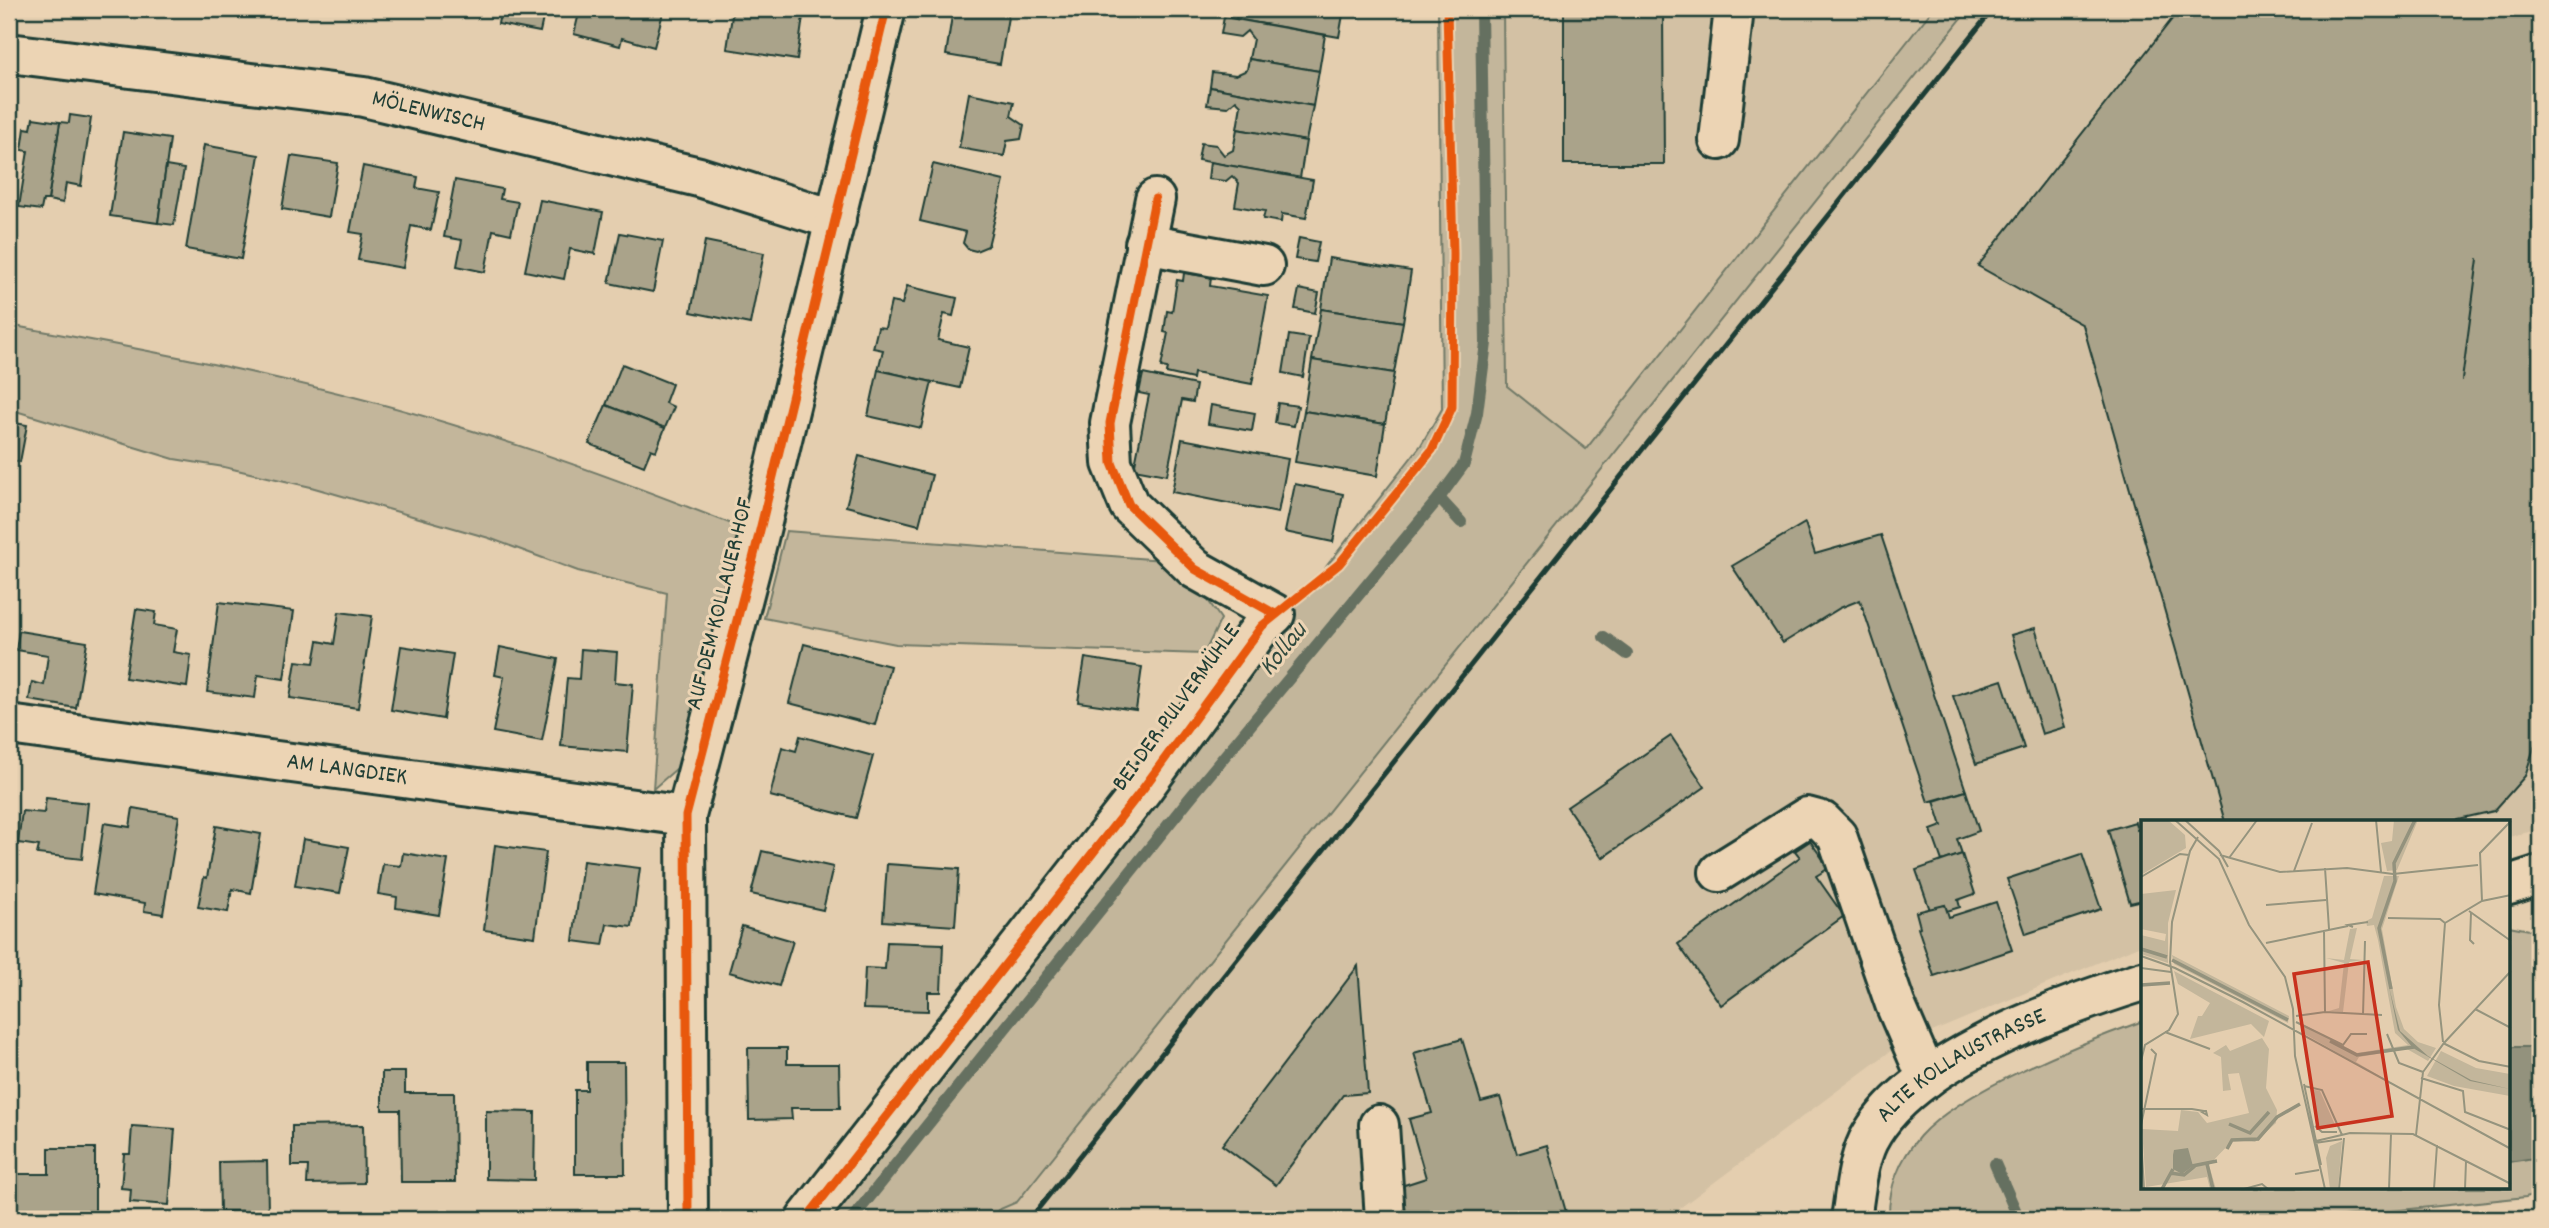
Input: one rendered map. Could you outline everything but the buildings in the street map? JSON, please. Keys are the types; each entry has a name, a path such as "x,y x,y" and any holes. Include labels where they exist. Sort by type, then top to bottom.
{"street":[{"name":"AUF DEM KOLLAUER HOF","path":"688,1219 686,816 754,555 886,9"},
{"path":"1719,140 1734,9"},
{"name":"MÖLENWISCH","path":"9,53 363,97 699,177 836,220"},
{"name":"BEI DER PULVERMÜHLE","path":"806,1219 1142,790 1262,626 1275,614 1195,569 1129,505 1112,463 1110,423 1155,199"},
{"path":"1145,244 1264,266"},
{"name":"AM LANGDIEK","path":"9,725 686,816"},
{"path":"1719,872 1807,817 1822,821 1837,836 1895,1004 1927,1079"},
{"name":"ALTE KOLLAUSTRASSE","path":"1852,1219 1868,1141 1896,1104 1946,1065 2009,1032 2085,999 2141,982"},
{"path":"1379,1125 1385,1219"}],"shaded area":[{"path":"1438,9 1503,9 1507,386 1586,449 1933,9 1969,9 1017,1202 998,1210 991,1219 817,1219 1421,445 1442,409"},
{"path":"1503,9 1933,9 1586,449 1507,386"},
{"path":"1969,9 2540,9 2540,829 2510,837 2510,820 2141,820 2141,945 1896,1047 1665,1219 991,1219 998,1210 1017,1202"},
{"path":"9,325 243,370 359,398 575,465 742,528 683,763 653,789 667,593 578,571 489,538 311,487 224,467 174,459 9,409"},
{"path":"786,531 1163,560 1198,586 1221,619 1204,654 896,644 764,618"},
{"path":"2510,926 2540,932 2540,1192 2526,1197 2314,1219 1889,1219 1893,1185 1901,1164 1920,1136 1939,1119 1993,1085 2089,1041 2141,1022 2141,1190 2510,1190"},
{"path":"2510,1047 2540,1047 2540,1157 2510,1162"}],"waterway":[{"name":"Kollau","path":"852,1219 1189,799 1439,498 1464,464 1477,413 1486,343 1481,9"},
{"path":"1439,498 1461,522"},
{"path":"1604,637 1627,654"},
{"path":"1995,1164 2019,1219"}],"tram line":[{"path":"2462,380 2478,259"}],"railway":[{"path":"1030,1219 1993,9"}],"cycle path":[{"path":"688,1219 686,816 754,555 886,9"},
{"path":"806,1219 1142,790 1262,626 1339,564 1432,450 1452,407 1453,253 1447,9"},
{"path":"1155,199 1110,423 1112,463 1129,505 1195,569 1275,614"}]}
